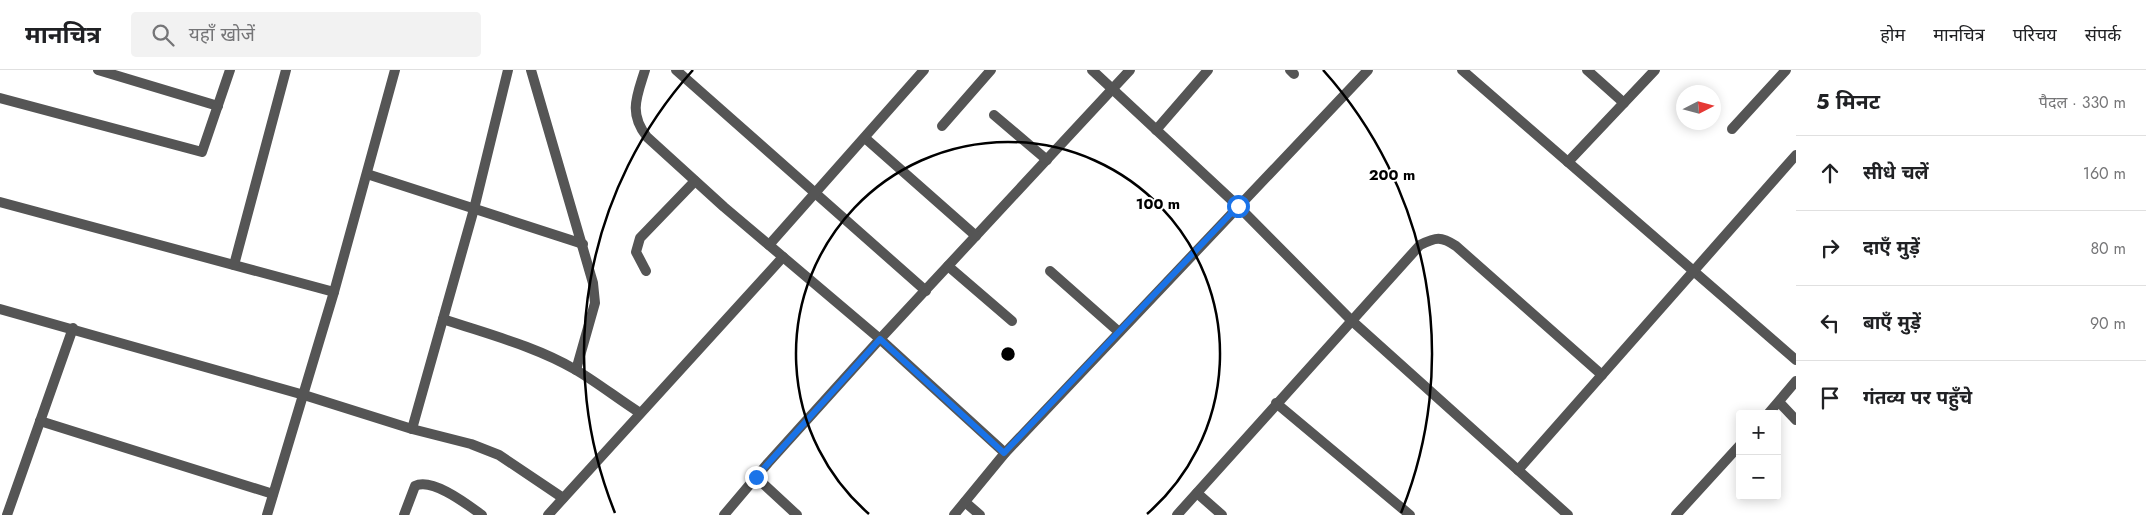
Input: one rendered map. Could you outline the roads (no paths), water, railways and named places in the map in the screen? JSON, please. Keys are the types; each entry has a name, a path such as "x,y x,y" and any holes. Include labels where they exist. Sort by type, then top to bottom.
{"street":[{"path":"98,70 218,106"},
{"path":"0,98 202,152 230,70"},
{"path":"234,265 286,70"},
{"path":"267,515 334,292 395,70"},
{"path":"412,429 474,209 508,70"},
{"path":"531,70 594,283 595,303 576,370"},
{"path":"645,70 635,101 635,112 639,127 695,181 880,339 1004,453"},
{"path":"676,70 926,291"},
{"path":"769,245 923,70"},
{"path":"942,126 991,70"},
{"path":"1092,70 1238,206 1352,320 1568,515"},
{"path":"724,515 880,339 1130,70"},
{"path":"1156,130 1208,70"},
{"path":"954,515 1004,453 1368,70"},
{"path":"1462,70 1796,360"},
{"path":"1587,70 1624,103"},
{"path":"1568,162 1655,70"},
{"path":"1732,129 1786,70"},
{"path":"994,115 1047,160"},
{"path":"865,138 976,236"},
{"path":"1518,470 1796,155"},
{"path":"367,174 583,244"},
{"path":"646,272 636,252 640,238 695,181"},
{"path":"0,202 334,292"},
{"path":"1177,515 1420,245 1434,238 1446,239 1456,246 1602,375"},
{"path":"548,515 783,257"},
{"path":"948,266 1012,321"},
{"path":"1050,271 1118,332"},
{"path":"0,309 304,395 412,429 471,444 499,455 563,498"},
{"path":"443,319 508,340 576,370 640,413"},
{"path":"7,515 72,328"},
{"path":"1772,410 1796,381"},
{"path":"1779,402 1796,420"},
{"path":"1276,403 1410,515"},
{"path":"40,421 273,494"},
{"path":"1676,515 1736,449"},
{"path":"756,477 797,515"},
{"path":"404,515 415,486 425,484 459,498 482,515"},
{"path":"1197,493 1222,515"},
{"path":"965,502 980,515"}]}
